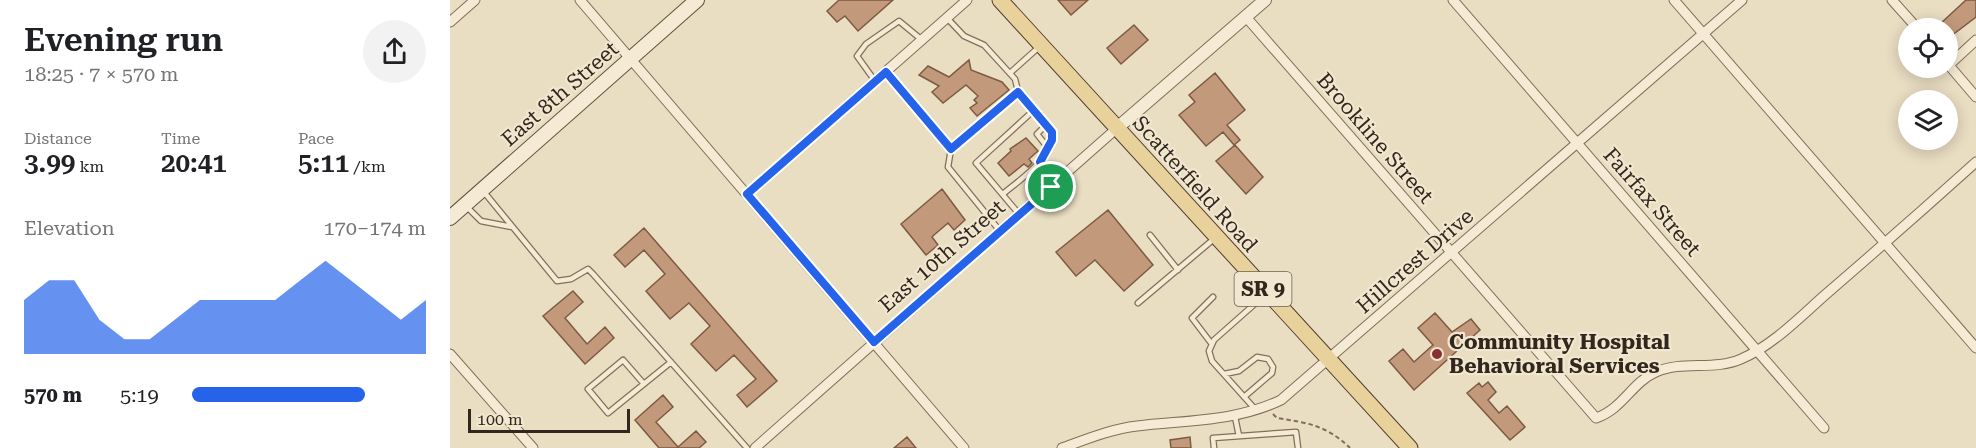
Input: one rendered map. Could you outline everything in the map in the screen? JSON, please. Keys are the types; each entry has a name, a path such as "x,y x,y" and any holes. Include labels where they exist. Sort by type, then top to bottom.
{"main road":[{"name":"East 8th Street","path":"450,218 697,0"},
{"name":"Scatterfield Road","path":"1000,0 1266,294 1410,448"}],"street":[{"path":"450,22 475,0"},
{"path":"580,0 964,448"},
{"path":"747,194 968,0"},
{"name":"East 10th Street","path":"755,448 1265,0"},
{"name":"Fairfax Street","path":"1453,0 1824,428"},
{"path":"1674,0 1976,348"},
{"name":"Hillcrest Drive","path":"1062,448 1085,444 1134,426 1235,417 1267,407 1295,390 1742,0"},
{"path":"1892,0 1908,18"},
{"name":"Brookline Street","path":"1246,17 1596,418 1614,410 1647,376 1658,371 1669,367 1724,365 1757,350"},
{"path":"1958,55 1976,40"},
{"path":"1958,76 1976,97"},
{"path":"1757,350 1796,320 1976,162"},
{"path":"450,354 533,448"}],"lane":[{"path":"947,18 964,36 984,45 1010,74 1018,85 1018,92 1052,132 1048,148 1040,162 1002,194"},
{"path":"875,81 857,56 866,44 899,21 922,40"},
{"path":"1010,74 1041,46"},
{"path":"886,72 951,149"},
{"path":"1000,231 948,167 951,149 1018,92"},
{"path":"1019,214 976,163 1033,111"},
{"path":"1046,125 1036,134 1048,148"},
{"path":"1040,162 1051,187"},
{"path":"483,190 557,280 571,279 588,269 594,274 747,448"},
{"path":"465,205 481,221 513,227"},
{"path":"1150,235 1178,270"},
{"path":"1138,303 1215,238"},
{"path":"1256,411 1209,356 1211,343 1266,294"},
{"path":"1211,343 1192,318 1213,297"},
{"path":"1224,374 1239,371 1257,357 1268,359 1273,367 1272,373 1244,397"},
{"path":"644,384 623,360 588,389 608,413 644,384 671,362"},
{"path":"1235,417 1239,436"},
{"path":"1214,448 1213,438 1296,432 1298,448"}],"path":[{"path":"1267,407 1277,418 1306,421 1342,440 1350,448"}],"building":[{"path":"839,0 893,0 858,31 845,16 837,22 827,11"},
{"path":"1058,0 1088,0 1071,15"},
{"path":"1966,0 1976,0 1976,17 1958,31 1958,18 1946,18"},
{"path":"1134,25 1148,40 1121,64 1107,48"},
{"path":"969,60 971,70 1002,82 1009,90 977,116 970,108 977,103 974,100 978,96 966,85 943,103 932,92 939,86 919,75 928,66 949,77"},
{"path":"1215,73 1245,110 1227,125 1240,140 1234,145 1223,132 1206,146 1179,115 1195,102 1189,95"},
{"path":"1026,138 1038,151 1029,159 1032,163 1028,167 1024,164 1009,176 998,163 1011,151 1010,149"},
{"path":"1235,145 1263,177 1246,194 1216,161"},
{"path":"942,189 965,220 954,230 948,223 934,235 932,237 938,245 926,255 901,224"},
{"path":"1108,210 1153,265 1124,291 1095,260 1076,276 1056,252"},
{"path":"644,228 777,381 747,407 737,395 756,379 734,355 716,371 691,344 710,326 689,303 670,319 646,291 665,274 644,250 625,267 614,255"},
{"path":"573,291 583,302 565,318 587,344 605,327 614,338 585,364 543,316"},
{"name":"Community Hospital Behavioral Services","path":"1435,313 1452,332 1471,319 1480,330 1414,390 1389,361 1403,349 1414,362 1433,345 1418,328"},
{"path":"1488,382 1496,392 1488,400 1499,413 1507,406 1525,427 1510,440 1467,393 1479,383 1482,387"},
{"path":"663,395 673,407 656,422 678,447 696,431 706,442 699,448 659,448 635,420"},
{"path":"907,437 916,448 894,448"},
{"path":"1190,437 1191,448 1171,448 1170,440"}],"place":[{"name":"Community Hospital Behavioral Services","path":"1437,354"}],"route":[{"path":"886,72 951,149 1018,92 1052,132 1052,140 1040,162 1051,187 874,342 747,194 886,72"}]}
